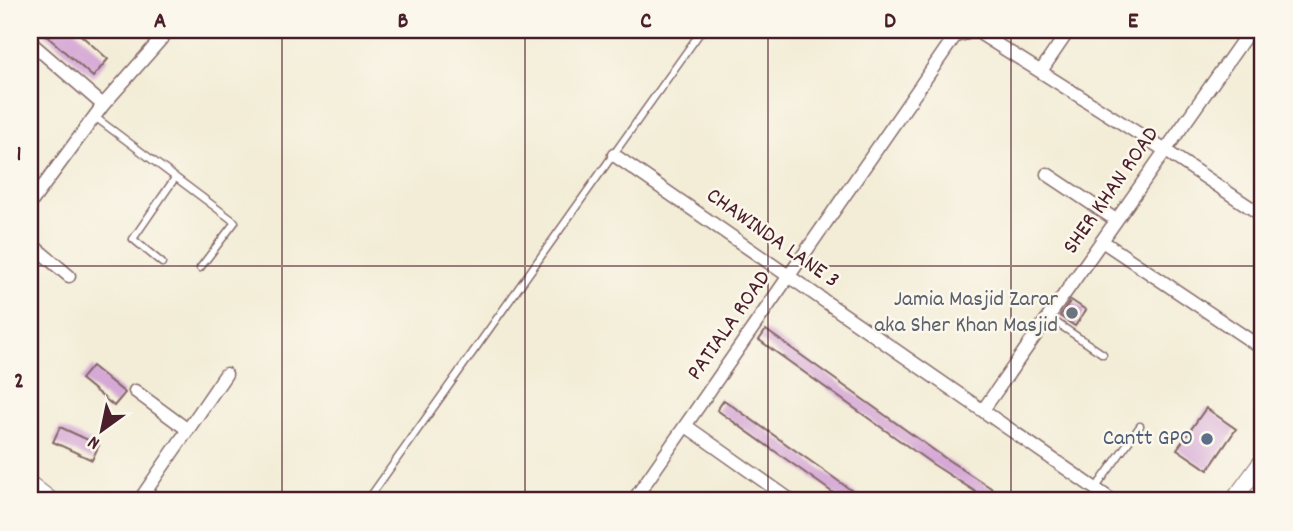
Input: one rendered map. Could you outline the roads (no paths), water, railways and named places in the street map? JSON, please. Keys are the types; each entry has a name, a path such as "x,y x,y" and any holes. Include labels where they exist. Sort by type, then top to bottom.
{"street":[{"path":"30,204 103,105 170,30"},
{"path":"1041,71 1069,30"},
{"name":"SHER KHAN ROAD","path":"983,410 1250,30"},
{"path":"970,31 976,31 1041,71 1263,216"},
{"name":"PATIALA ROAD","path":"633,501 955,36 970,31"},
{"path":"30,42 103,105"},
{"name":"CHAWINDA LANE 3","path":"614,155 1113,501"},
{"path":"1046,174 1116,220"},
{"path":"1102,241 1263,349"},
{"path":"30,243 69,276"},
{"path":"139,501 226,374"},
{"path":"135,391 188,430"},
{"path":"686,426 792,501"},
{"path":"1233,501 1263,462"},
{"path":"30,484 52,501"}],"lane":[{"path":"367,501 702,30"},
{"path":"95,117 234,222 200,268"},
{"path":"162,262 133,239 174,178"},
{"path":"1048,317 1103,355"},
{"path":"1095,489 1139,426"}],"place":[{"name":"Jamia Masjid Zarar aka Sher Khan Masjid","path":"1072,313"},
{"name":"Cantt GPO","path":"1207,439"}]}
